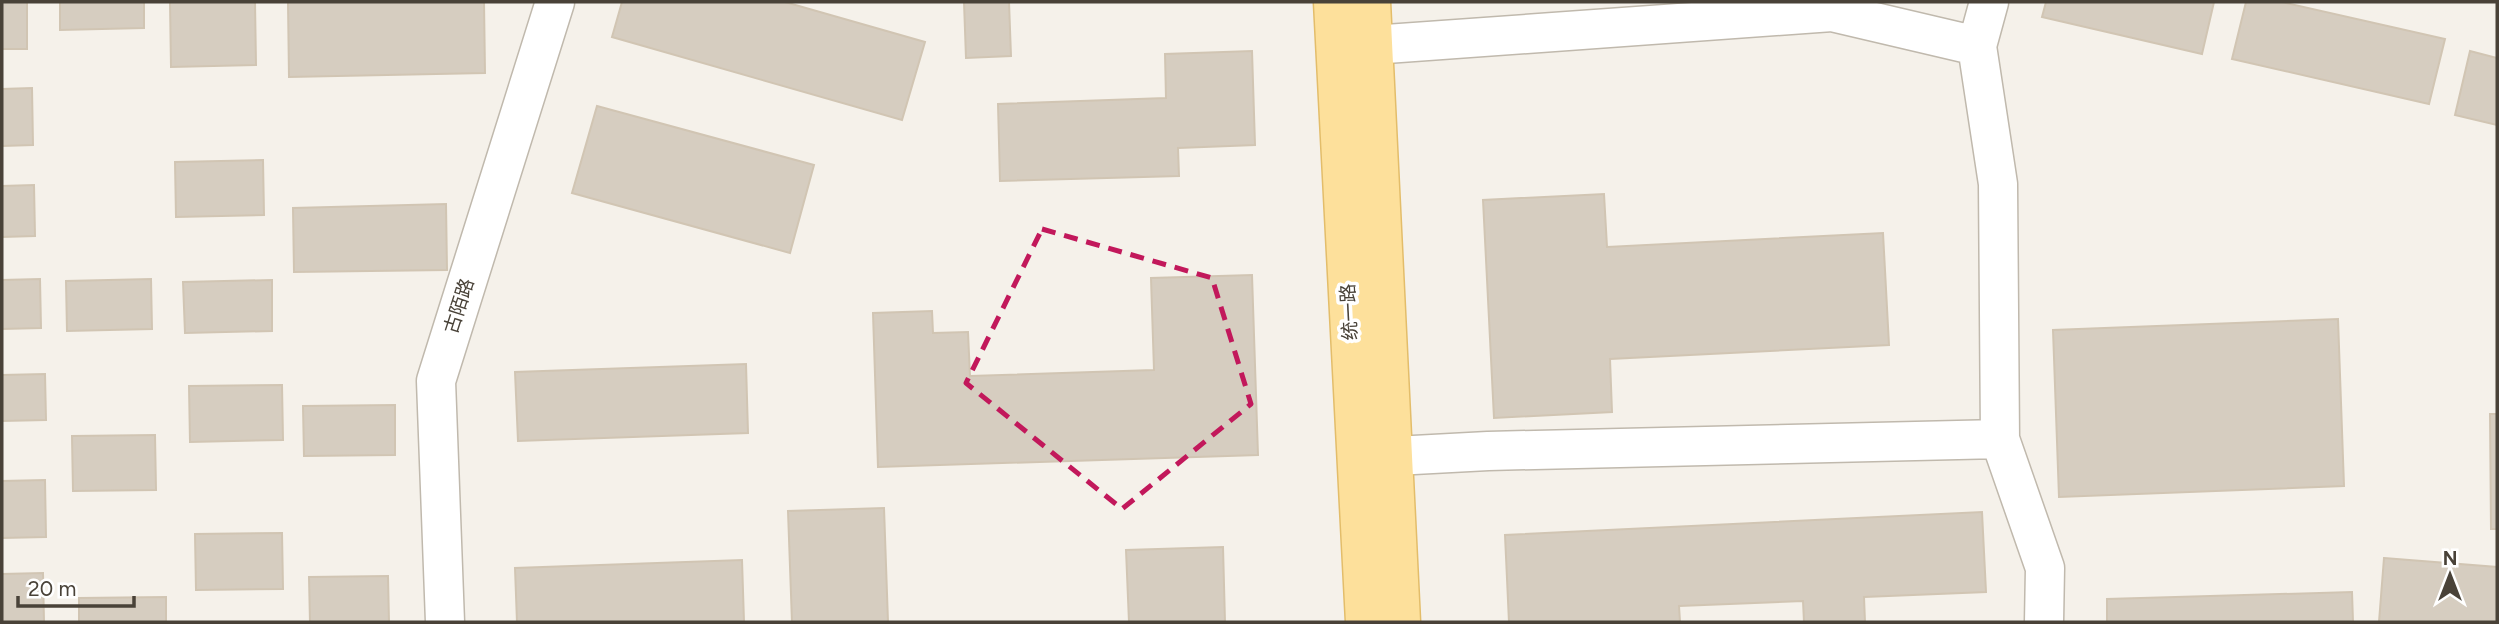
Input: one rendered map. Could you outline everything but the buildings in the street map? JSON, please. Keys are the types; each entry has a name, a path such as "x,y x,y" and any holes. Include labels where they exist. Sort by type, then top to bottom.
{"main road":[{"name":"统一路","path":"1333,2 1365,622"},
{"name":"统一路","path":"1371,2 1401,622"}],"street":[{"name":"古陌路","path":"445,622 436,380 555,2"},
{"path":"1989,2 1977,46 1998,184 2000,439 2045,568 2044,622"},
{"path":"1372,45 1832,12 1977,46"},
{"path":"1395,456 1488,451 2000,439"}],"highlighted area":[{"path":"1042,229 1212,278 1251,404 1122,509 966,383"}]}
